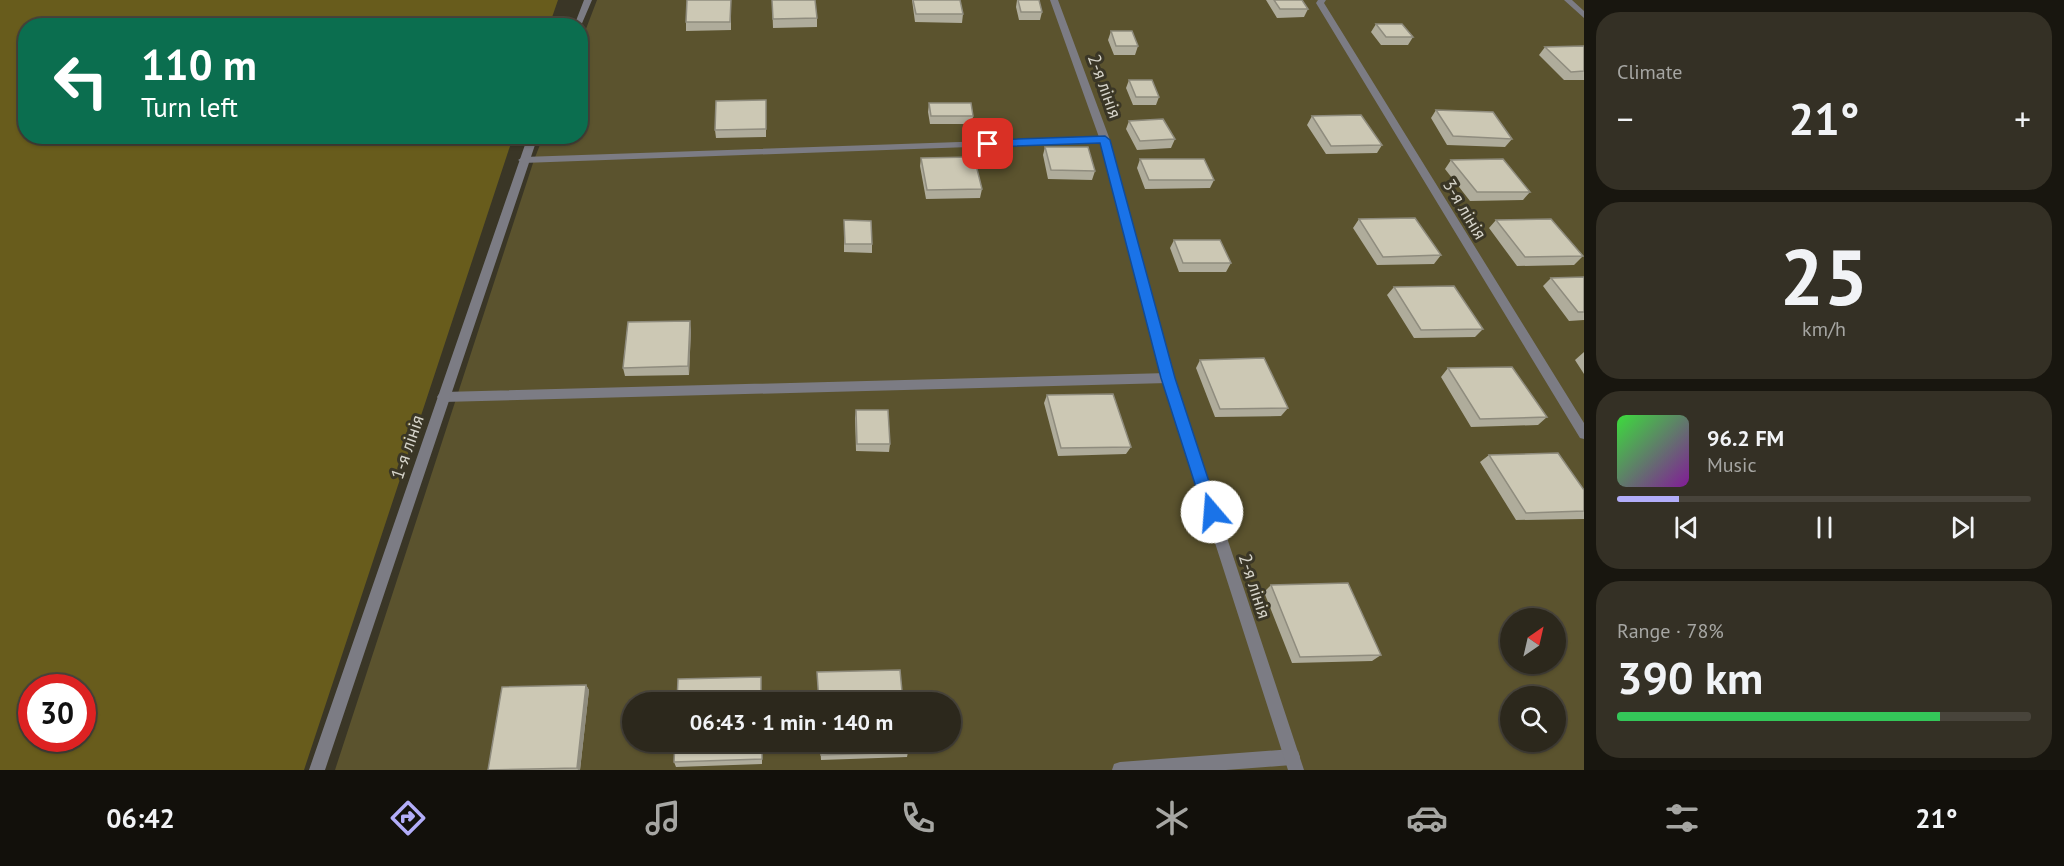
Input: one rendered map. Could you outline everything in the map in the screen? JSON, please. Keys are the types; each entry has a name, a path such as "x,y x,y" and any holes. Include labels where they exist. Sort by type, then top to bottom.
{"street":[{"path":"581,18 588,0"},
{"name":"2-я лінія","path":"1054,0 1105,140 1168,378 1294,763"},
{"name":"3-я лінія","path":"1322,0 1320,3 1584,434"},
{"path":"1568,0 1584,16"},
{"path":"523,160 1105,140"},
{"name":"1-я лінія","path":"317,770 530,144"},
{"path":"443,397 1168,378"},
{"path":"1120,770 1294,763"}],"shaded area":[{"path":"0,0 558,0 552,18 18,18 18,144 511,144 304,770 0,770"},
{"path":"597,0 1584,0 1584,770 335,770 540,144 588,144 588,24"}],"building":[{"path":"687,0 731,0 730,22 686,22"},
{"path":"772,0 815,0 817,18 773,19"},
{"path":"913,0 960,0 963,14 916,14"},
{"path":"1018,0 1039,0 1042,12 1021,12"},
{"path":"1274,0 1302,0 1308,9 1280,9"},
{"path":"1376,24 1402,24 1413,37 1386,37"},
{"path":"1111,31 1132,31 1138,46 1116,46"},
{"path":"1584,46 1584,71 1571,72 1545,47"},
{"path":"1129,80 1152,80 1159,97 1136,97"},
{"path":"766,100 766,129 715,130 716,101"},
{"path":"929,103 971,103 973,116 931,116"},
{"path":"1436,110 1493,112 1512,139 1453,136"},
{"path":"1361,115 1382,145 1331,146 1312,116"},
{"path":"1163,119 1175,139 1140,141 1129,121"},
{"path":"1045,147 1088,147 1095,171 1051,170"},
{"path":"974,157 982,189 927,190 921,158"},
{"path":"1140,159 1204,159 1214,180 1149,180"},
{"path":"1503,159 1530,192 1477,192 1451,160"},
{"path":"1415,218 1441,255 1383,257 1359,219"},
{"path":"1551,219 1583,256 1525,257 1496,220"},
{"path":"844,220 871,221 872,244 845,244"},
{"path":"1174,240 1220,240 1231,263 1183,263"},
{"path":"1584,277 1584,312 1578,312 1551,278"},
{"path":"1454,286 1483,329 1421,330 1394,287"},
{"path":"690,321 688,366 623,368 628,322"},
{"path":"1264,358 1288,408 1220,409 1200,360"},
{"path":"1512,367 1547,417 1480,419 1448,368"},
{"path":"1113,394 1131,447 1061,448 1047,395"},
{"path":"856,410 888,410 890,444 857,444"},
{"path":"1558,453 1584,490 1584,511 1526,513 1489,455"},
{"path":"1348,583 1381,655 1300,657 1271,585"},
{"path":"900,670 902,692 818,692 817,672"},
{"path":"761,677 761,692 677,692 678,679"},
{"path":"586,685 577,768 488,770 502,687"},
{"path":"674,752 762,752 762,759 674,762"},
{"path":"821,752 908,752 821,755"}],"route":[{"path":"988,144 1105,140 1168,378 1212,512"}]}
